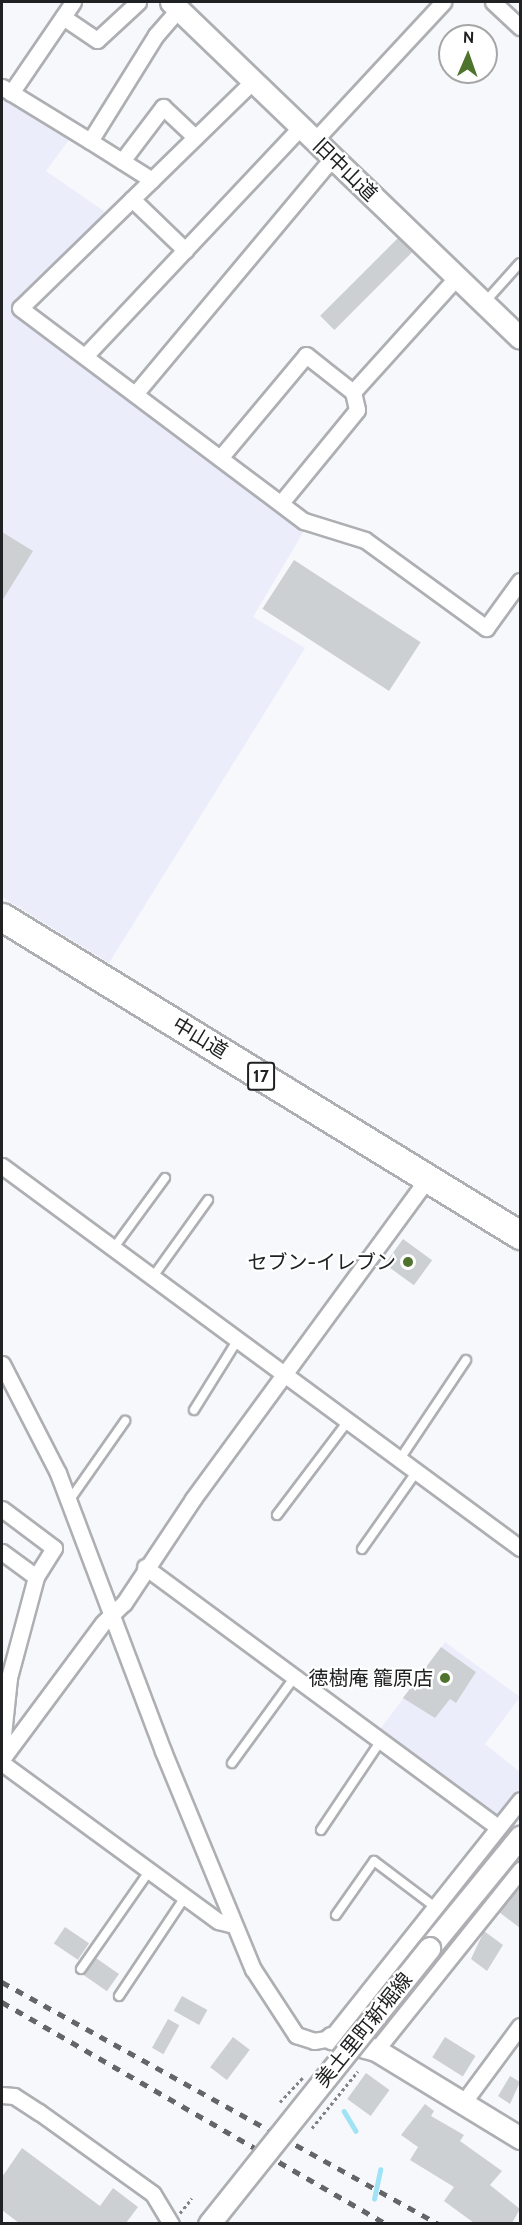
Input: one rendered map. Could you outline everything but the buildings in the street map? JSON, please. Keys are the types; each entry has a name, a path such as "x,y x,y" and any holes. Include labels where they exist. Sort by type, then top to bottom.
{"highway":[{"name":"中山道","path":"2,916 520,1235"}],"main road":[{"name":"旧中山道","path":"175,6 520,338"},
{"name":"美土里町新堀線","path":"209,2223 520,1837"},
{"path":"331,2038 354,2041 376,2050 520,2138"}],"street":[{"path":"73,2 6,90 152,180"},
{"path":"63,17 97,40 138,2"},
{"path":"85,356 185,250 443,2"},
{"path":"493,2 520,27"},
{"path":"90,141 175,6"},
{"path":"253,81 20,308 304,521 365,540 486,627 520,581"},
{"path":"122,161 163,107 195,137"},
{"path":"135,394 332,158"},
{"path":"132,199 185,250"},
{"path":"353,392 457,277"},
{"path":"220,458 306,355 353,392 357,410 281,503"},
{"path":"2,1166 520,1548"},
{"path":"234,1925 185,1897 2,1761 146,1568 428,1178"},
{"path":"2,1364 69,1501 234,1925 260,1986 286,2024 304,2039 331,2038 520,1800"},
{"path":"2,1509 54,1548 36,1577 5,1675 2,1745"},
{"path":"2,1552 36,1577"},
{"path":"146,1568 498,1827"},
{"path":"376,2050 520,1870"},
{"path":"463,2103 520,2026"},
{"path":"2,2096 14,2096 39,2112 153,2194 175,2219"}],"lane":[{"path":"483,303 520,263"},
{"path":"113,1249 165,1178"},
{"path":"152,1278 208,1200"},
{"path":"194,1410 237,1341"},
{"path":"400,1459 466,1360"},
{"path":"69,1501 125,1421"},
{"path":"277,1515 348,1421"},
{"path":"362,1549 417,1471"},
{"path":"232,1763 294,1678"},
{"path":"321,1830 380,1742"},
{"path":"336,1915 374,1861 435,1907"},
{"path":"81,1969 150,1870"},
{"path":"118,1996 185,1897"},
{"path":"288,2123 354,2041"}],"path":[{"path":"312,2128 358,2071"},
{"path":"280,2102 301,2077"},
{"path":"175,2219 192,2198"}],"shaded area":[{"path":"2,95 71,137 46,171 114,218 19,309 304,531 253,617 305,648 109,963 2,897"},
{"path":"445,1642 520,1697 485,1744 520,1772 520,1788 495,1819 378,1732"}],"waterway":[{"path":"344,2111 356,2131"},
{"path":"374,2199 380,2170"}],"railway":[{"path":"2,1982 438,2224"},
{"path":"2,2002 387,2224"}],"place":[{"name":"セブン-イレブン","path":"408,1262"},
{"name":"徳樹庵 籠原店","path":"445,1678"}]}
